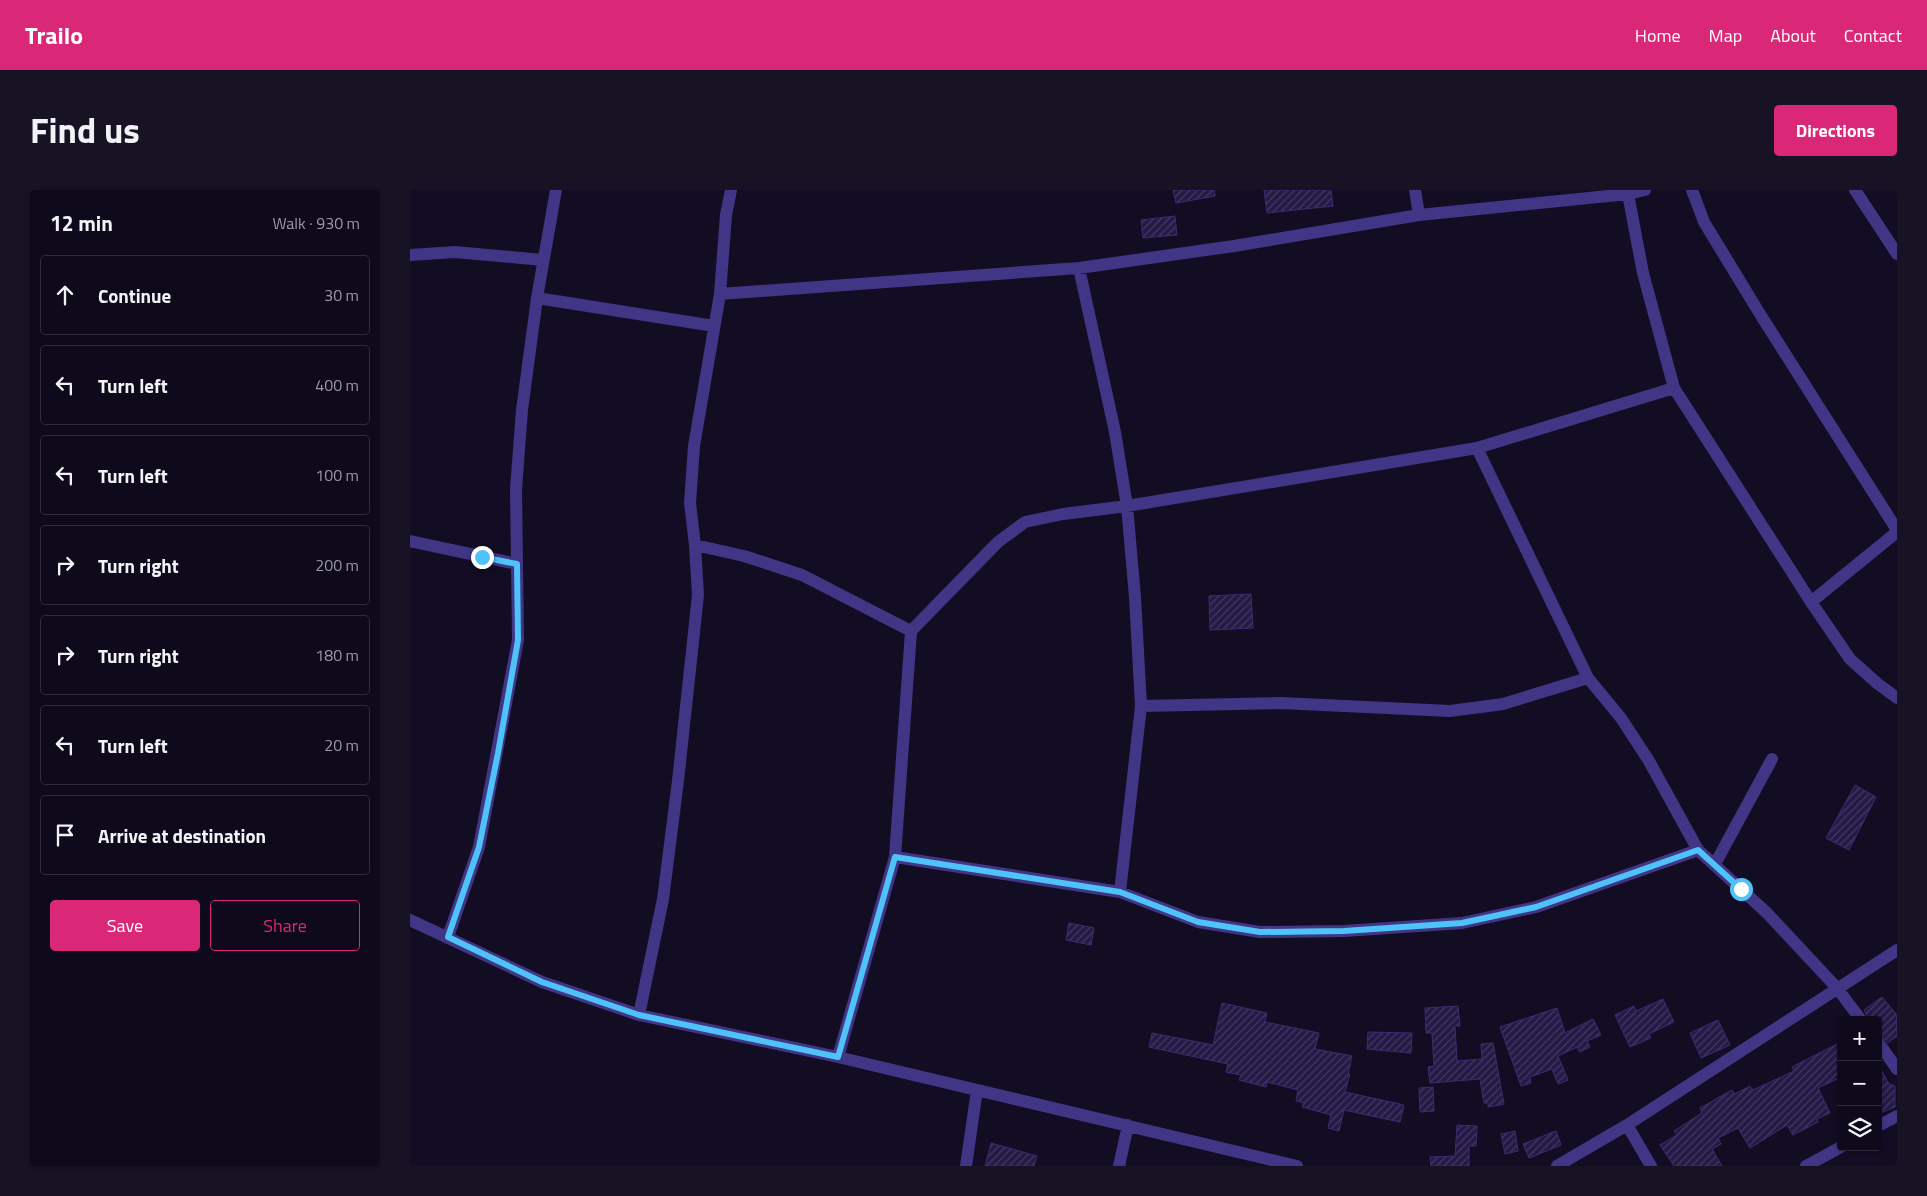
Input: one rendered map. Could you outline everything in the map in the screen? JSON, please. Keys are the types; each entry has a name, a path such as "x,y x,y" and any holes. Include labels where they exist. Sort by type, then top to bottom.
{"street":[{"path":"448,937 479,847 518,640 516,489 521,420 537,298 556,190"},
{"path":"639,1015 662,899 678,781 698,594 690,503 694,446 720,294 726,214 731,190"},
{"path":"1415,190 1419,215"},
{"path":"720,294 1079,268 1234,246 1419,215 1628,194 1645,190"},
{"path":"1692,190 1704,222 1897,531 1811,602"},
{"path":"1855,190 1897,254"},
{"path":"1628,194 1643,273 1674,388 1811,602 1850,658 1878,684 1897,698"},
{"path":"410,255 455,252 543,260"},
{"path":"1079,268 1115,432 1127,506 1135,597 1141,706 1120,892"},
{"path":"537,298 714,326"},
{"path":"838,1057 895,857 911,631 998,542 1025,522 1063,514 1127,506 1477,448 1674,388"},
{"path":"1477,448 1588,678 1621,718 1644,754 1698,850 1767,913 1837,988 1858,1016"},
{"path":"410,541 517,564"},
{"path":"695,545 744,556 802,574 911,631"},
{"path":"1141,706 1281,704 1450,711 1503,704 1588,678"},
{"path":"1715,864 1772,759"},
{"path":"895,857 1120,892 1198,922 1260,932 1344,931 1462,923 1536,907 1698,850"},
{"path":"410,920 542,982 639,1015 838,1057 1128,1125 1267,1163 1297,1166"},
{"path":"1557,1166 1627,1125 1897,950"},
{"path":"1882,1048 1897,1069"},
{"path":"966,1166 978,1090"},
{"path":"1882,1124 1897,1116"},
{"path":"1119,1166 1128,1125"},
{"path":"1627,1125 1651,1166"},
{"path":"1806,1166 1837,1149"}],"building":[{"path":"1173,190 1214,190 1215,196 1176,203"},
{"path":"1264,190 1331,190 1333,206 1267,213"},
{"path":"1175,216 1177,235 1143,238 1141,220"},
{"path":"1251,594 1253,628 1210,630 1209,596"},
{"path":"1855,785 1876,797 1849,850 1826,838"},
{"path":"1069,923 1094,928 1091,945 1066,940"},
{"path":"1882,997 1897,1015 1897,1036 1888,1043 1882,1036 1882,1016 1867,1016 1864,1010"},
{"path":"1663,999 1674,1022 1649,1034 1651,1038 1630,1047 1615,1015 1634,1006 1636,1011"},
{"path":"1222,1003 1267,1013 1265,1022 1319,1033 1315,1049 1352,1056 1345,1092 1404,1105 1400,1122 1344,1110 1339,1131 1328,1128 1331,1115 1302,1107 1304,1103 1296,1101 1298,1090 1267,1082 1266,1087 1239,1080 1241,1075 1226,1072 1228,1064 1149,1047 1152,1033 1213,1045"},
{"path":"1458,1006 1460,1026 1455,1026 1457,1061 1482,1059 1481,1044 1493,1043 1504,1104 1488,1107 1488,1103 1484,1103 1480,1079 1430,1083 1428,1067 1434,1066 1432,1033 1426,1033 1425,1008"},
{"path":"1557,1008 1565,1033 1593,1019 1601,1035 1587,1041 1590,1047 1580,1052 1577,1047 1558,1056 1568,1080 1558,1084 1552,1069 1530,1077 1531,1083 1521,1086 1500,1027"},
{"path":"1718,1020 1730,1045 1701,1058 1690,1033"},
{"path":"1368,1032 1412,1033 1411,1053 1367,1049"},
{"path":"1837,1044 1837,1079 1818,1088 1830,1113 1817,1119 1818,1122 1793,1135 1787,1125 1750,1148 1738,1128 1718,1138 1721,1144 1712,1149 1722,1166 1674,1166 1660,1145 1677,1135 1674,1131 1702,1113 1700,1108 1732,1090 1735,1094 1750,1086 1753,1090 1794,1071 1792,1067"},
{"path":"1882,1071 1889,1084 1895,1086 1895,1107 1882,1112"},
{"path":"1433,1087 1434,1111 1420,1112 1419,1088"},
{"path":"1457,1125 1477,1126 1476,1146 1469,1146 1469,1166 1431,1166 1430,1157 1455,1156"},
{"path":"1515,1131 1518,1151 1505,1154 1501,1134"},
{"path":"1556,1131 1561,1145 1529,1158 1523,1144"},
{"path":"991,1143 1037,1156 1034,1166 985,1166"}],"route":[{"path":"482,557 517,564 518,640 479,847 448,937 542,982 639,1015 838,1057 895,857 1120,892 1198,922 1260,932 1344,931 1462,923 1536,907 1698,850 1741,889"}]}
